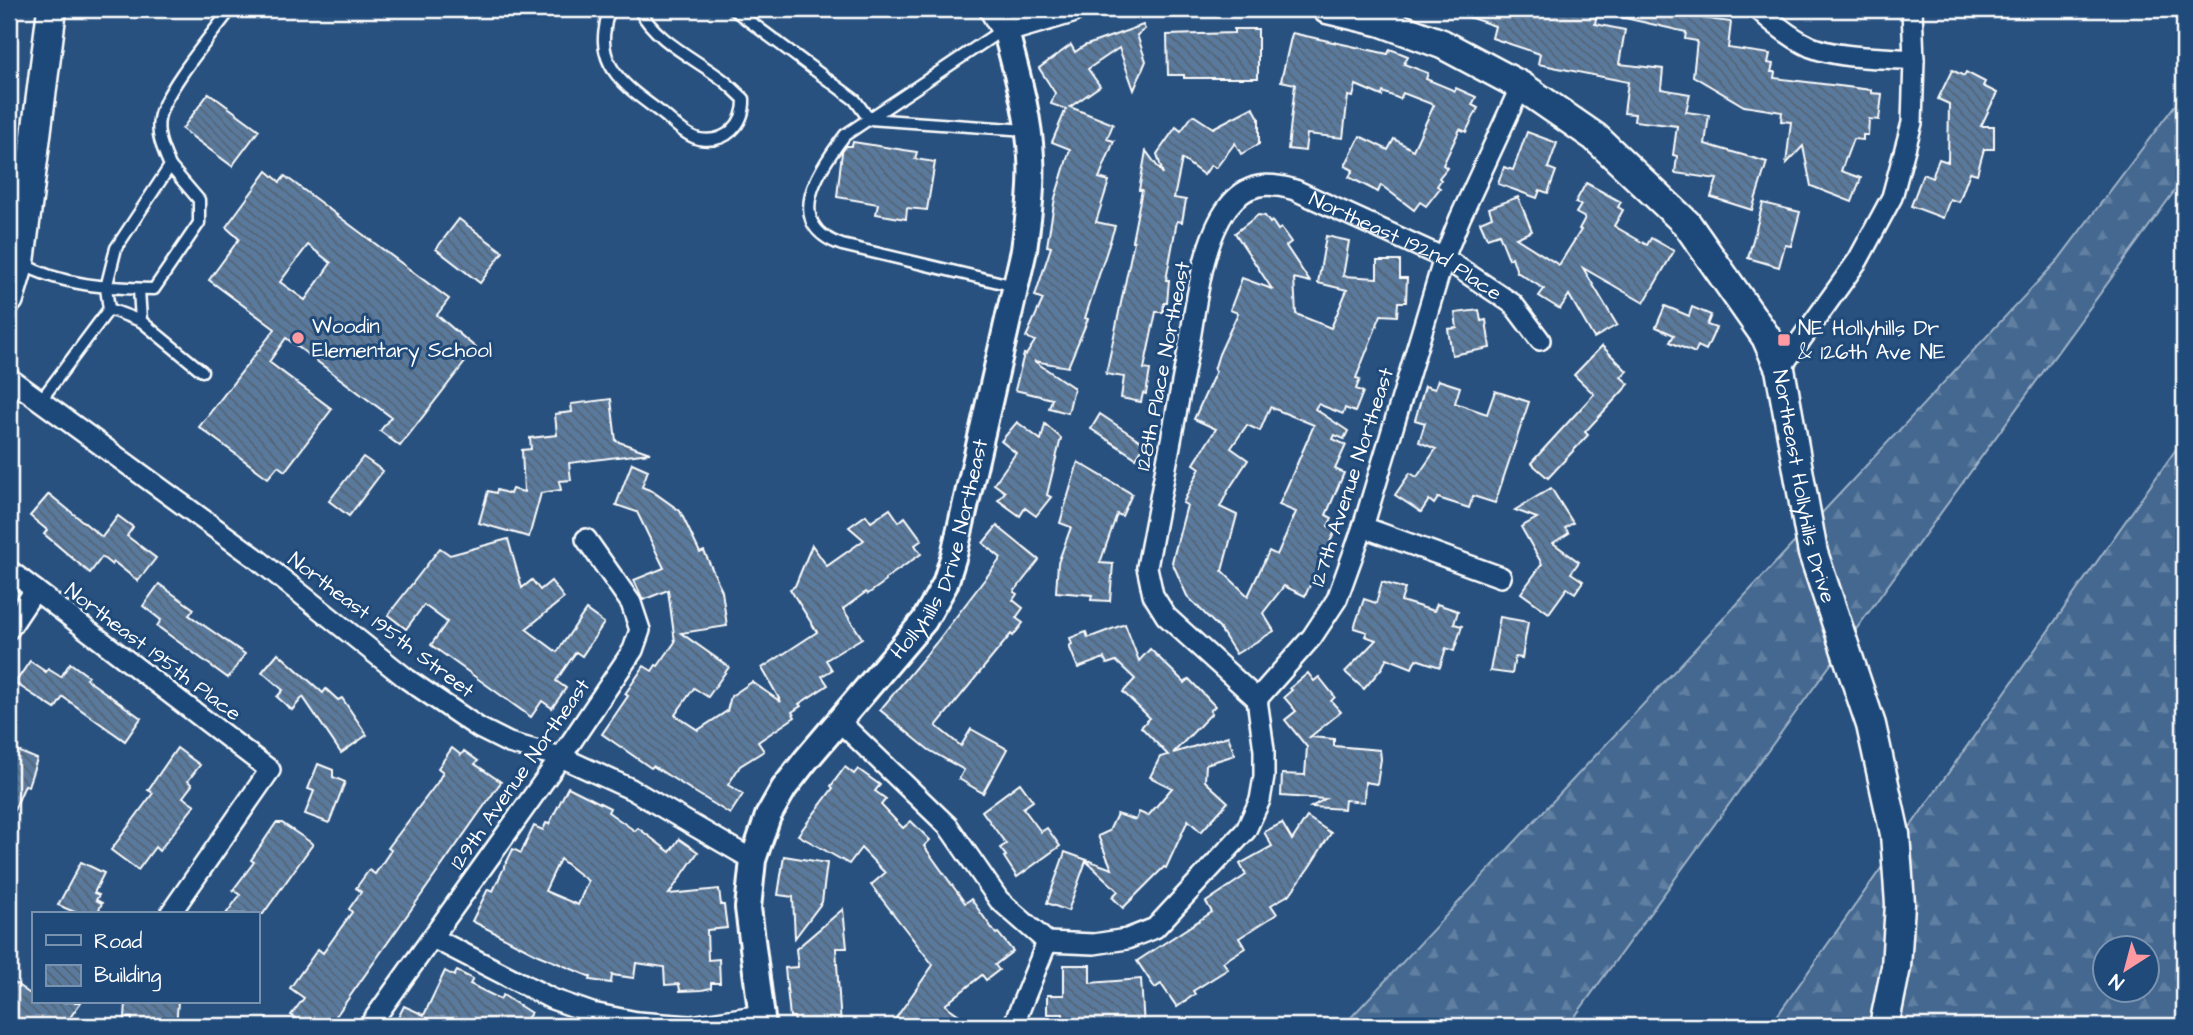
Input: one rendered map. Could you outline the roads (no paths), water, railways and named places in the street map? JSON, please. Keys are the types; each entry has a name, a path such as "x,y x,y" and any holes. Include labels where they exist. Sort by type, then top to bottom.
{"main road":[{"path":"9,299 20,262 52,9"},
{"path":"999,18 1070,9"},
{"name":"Northeast Hollyhills Drive","path":"1326,9 1382,22 1442,44 1521,86 1595,137 1687,225 1766,337 1780,369 1813,553 1871,725 1895,834 1900,904 1896,967 1884,1026"}],"street":[{"path":"1759,9 1780,29 1812,47 1839,54 1914,60"},
{"path":"1780,369 1858,260 1892,197 1912,123 1912,9"},
{"name":"Hollyhills Drive Northeast","path":"763,1021 748,908 753,860 768,816 784,788 924,621 945,584 954,555 1015,286 1031,202 1031,157 1024,103 999,18"},
{"name":"127th Avenue Northeast","path":"1257,699 1312,638 1337,599 1363,527 1444,258 1521,86"},
{"name":"Northeast 192nd Place","path":"1251,188 1271,183 1295,190 1444,258 1513,304 1540,340"},
{"name":"128th Place Northeast","path":"1251,188 1229,206 1213,234 1200,284 1147,567 1153,595 1166,616 1257,699"},
{"name":"Northeast 195th Street","path":"9,378 256,558 407,679 479,728 509,743 561,757 631,789 753,860"},
{"path":"1363,527 1502,577"},
{"name":"129th Avenue Northeast","path":"369,1026 561,757 633,650 640,630 631,603 586,539"},
{"name":"Northeast 195th Place","path":"9,570 270,770 171,912"},
{"path":"9,629 35,590"},
{"path":"840,722 948,826 999,900 1047,942 1094,944 1127,939 1155,928 1246,831 1260,800 1264,777 1264,750 1257,699"},
{"path":"433,938 589,1020 690,1026 763,1021"},
{"path":"1013,1026 1047,942"}],"lane":[{"path":"20,262 43,275 106,288 154,289 199,223 199,200 170,166 160,142 159,121 164,102 231,9"},
{"path":"612,9 607,15 603,36 604,54 615,75 684,131 700,139 720,137 735,129 744,111 744,99 722,78 668,41 642,16 639,9"},
{"path":"733,9 855,100 869,119 1028,130"},
{"path":"999,18 845,135 828,157 814,184 809,203 810,218 815,229 824,237 842,245 1015,286"},
{"path":"41,400 109,309 106,288 116,248 170,166"},
{"path":"139,289 141,321"},
{"path":"109,309 141,321 202,371"}],"place":[{"name":"Woodin Elementary School","path":"298,338"},
{"name":"NE Hollyhills Dr & 126th Ave NE","path":"1784,340"}]}
